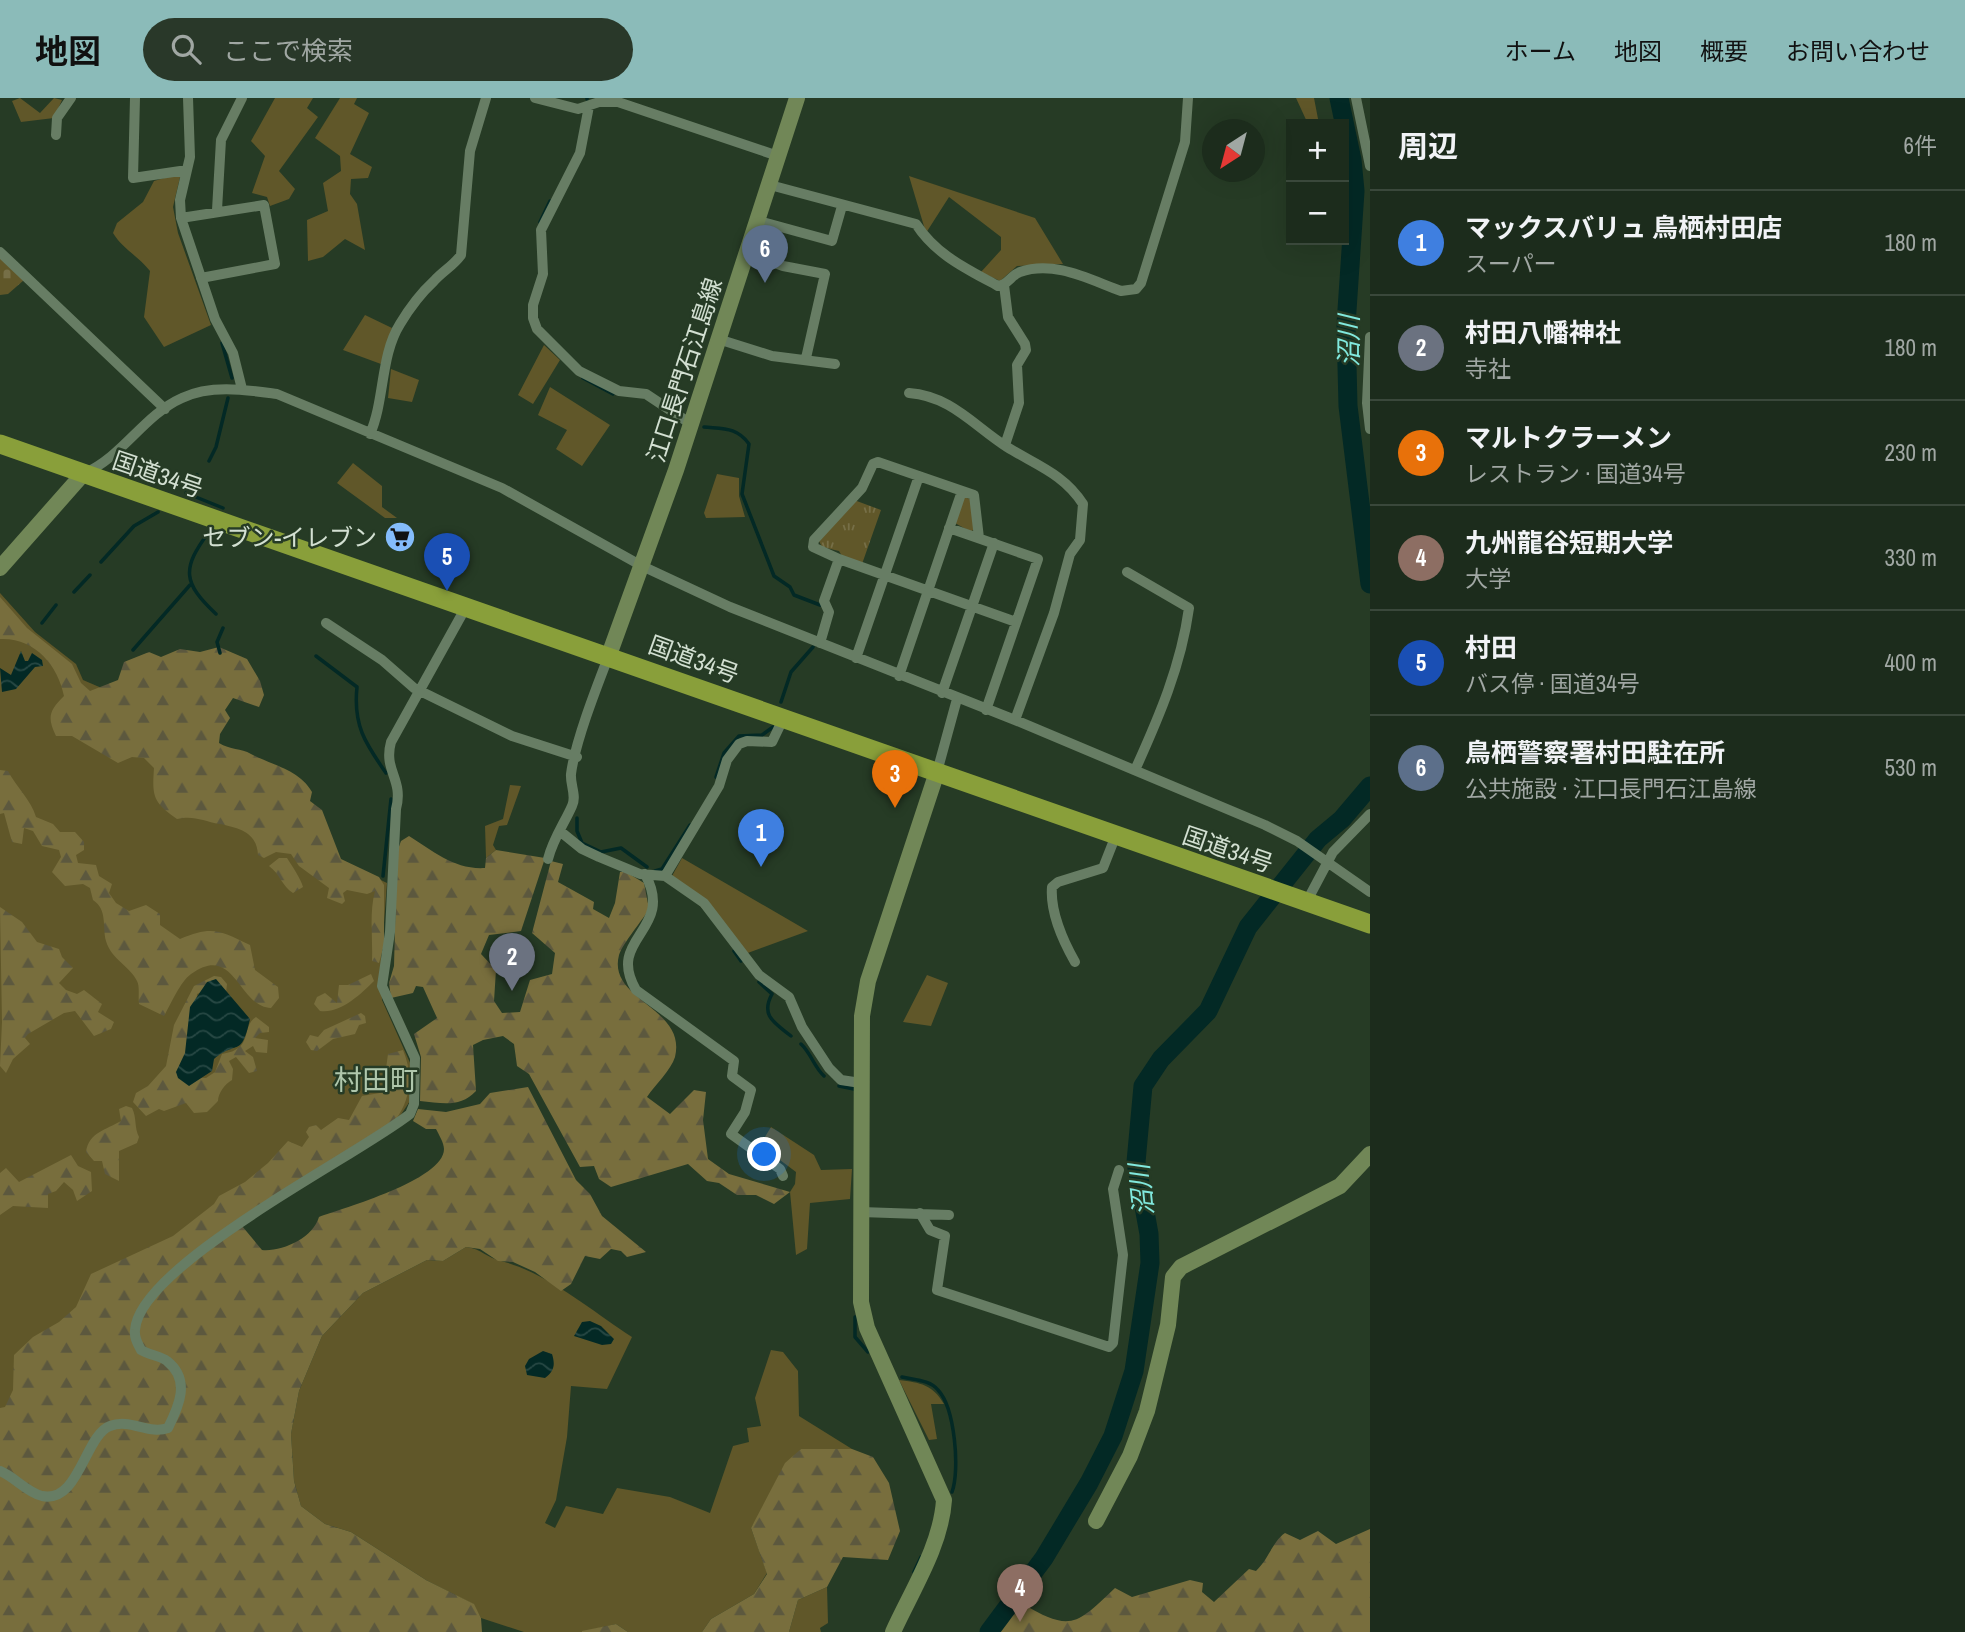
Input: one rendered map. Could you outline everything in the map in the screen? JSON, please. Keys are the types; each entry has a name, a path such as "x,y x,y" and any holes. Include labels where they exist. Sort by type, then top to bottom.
{"highway":[{"name":"国道34号","path":"0,444 610,655 1370,924"}],"street":[{"path":"56,135 57,118 71,98"},
{"path":"135,98 133,178 187,170"},
{"path":"188,98 187,170 180,200 181,218 215,319 233,353 242,389"},
{"path":"217,210 220,140 242,98"},
{"path":"370,434 377,418 385,370 399,325 435,279 453,267 461,255 470,151 486,98"},
{"path":"535,98 569,109 608,100 618,102 778,156"},
{"name":"江口長門石江島線","path":"610,655 691,424 797,98"},
{"path":"770,185 916,225 928,242 941,253 998,286 1004,285 1022,271 1067,270 1121,291 1136,289 1141,283 1185,142 1188,98"},
{"path":"1356,98 1370,166"},
{"path":"589,106 580,153 541,230 543,274 533,305 533,317 537,329 565,359 592,380 619,391 646,394 691,424"},
{"path":"181,218 217,210 264,205 275,264 201,278"},
{"path":"759,220 832,241 842,206"},
{"path":"0,252 165,409"},
{"path":"747,253 783,266 825,274 806,358"},
{"path":"1004,285 1008,317 1026,350 1017,365 1019,403 1005,445"},
{"path":"1370,338 1367,403 1370,427"},
{"path":"718,340 772,356 806,358 835,364"},
{"path":"0,568 82,474 106,463 165,409 194,393 242,389 277,394 502,488 642,566 730,607 1015,720 1297,841 1370,892"},
{"path":"909,393 920,394 958,409 1005,445 1063,478 1083,504 1084,518 1080,540 1070,554 1054,613 1015,720"},
{"path":"979,538 974,495 878,463 873,464 862,488 814,540 813,547 839,559 1016,622"},
{"path":"856,658 919,476"},
{"path":"899,676 962,491"},
{"path":"949,528 1038,559 986,710"},
{"path":"942,693 994,543"},
{"path":"820,643 830,612 824,601 839,559"},
{"path":"1127,572 1189,608 1175,673 1153,734 1135,770"},
{"path":"0,1471 40,1495 50,1496 67,1487 78,1474 101,1431 108,1426 122,1423 161,1430 168,1428 181,1399 181,1385 165,1359 141,1350 136,1340 139,1315 148,1303 190,1258 278,1195 349,1155 410,1114 414,1104 415,1058 382,986 390,932 396,809 400,793 388,754 419,690 466,607"},
{"path":"326,623 382,660 419,690 512,736 577,757"},
{"path":"548,859 552,843 561,832 562,823 574,799 571,775 610,655"},
{"path":"893,1632 935,1541 942,1521 944,1500 867,1328 860,1303 862,1016 869,981 937,772 957,699"},
{"path":"665,876 713,798 722,772 734,751 747,741 772,742 784,717"},
{"path":"1307,901 1326,863 1370,814"},
{"path":"561,832 582,849 645,874 665,876 704,903 759,975 789,997 802,1027 829,1068 841,1080 861,1083"},
{"path":"1075,962 1065,944 1051,897 1052,887 1058,882 1103,868 1116,835"},
{"path":"645,874 654,890 654,910 628,954 626,967 629,979 636,990 734,1061 732,1076 751,1090 745,1112 731,1134 780,1169 783,1176"},
{"path":"1096,1521 1130,1456 1147,1411 1168,1325 1173,1277 1181,1267 1340,1186 1370,1154"},
{"path":"920,1213 930,1230 945,1236 937,1290 1109,1347 1113,1343 1122,1273 1123,1255 1113,1189 1119,1170"},
{"path":"861,1212 949,1215"}],"green space":[{"path":"20,98 40,113 54,98 62,100 54,118 21,122 12,101"},
{"path":"275,98 313,98 307,108 318,117 279,171 295,189 289,199 270,206 267,197 252,193 265,156 251,141"},
{"path":"340,98 357,98 354,104 369,113 350,154 372,167 368,178 351,179 350,194 357,204 365,250 345,239 323,257 308,261 307,220 328,211 323,183 341,171 340,156 315,138"},
{"path":"1296,98 1314,98 1318,119 1306,119"},
{"path":"181,173 173,207 178,233 211,325 164,347 144,317 150,271 113,233 117,223 143,202 154,181"},
{"path":"909,176 1035,218 1063,264 1017,266 1000,281 981,272 1001,250 1001,237 949,197 926,233"},
{"path":"0,258 24,280 8,294 0,295"},
{"path":"365,315 392,328 381,364 343,350"},
{"path":"544,345 560,360 533,404 518,395"},
{"path":"391,369 419,380 412,402 388,398"},
{"path":"550,387 610,425 582,466 556,449 567,430 538,415"},
{"path":"353,463 382,486 382,507 397,518 385,518 337,483"},
{"path":"717,474 739,478 739,496 745,517 706,518 704,513"},
{"path":"963,497 971,499 974,529 971,532 955,523"},
{"path":"854,500 881,510 862,564 842,556 839,551 822,547 819,541"},
{"path":"0,593 35,632 76,664 83,680 132,701 339,860 387,883 381,962 382,1000 411,1065 410,1101 398,1119 331,1163 277,1192 240,1220 0,1469"},
{"path":"0,597 27,628 72,664 81,683 90,691 118,680 124,662 149,652 161,657 180,649 200,652 219,647 247,659 260,681 264,695 259,707 233,698 225,710 230,718 220,734 219,743 247,752 300,778 312,792 310,801 322,810 341,859 379,877 384,885 384,945 379,963 372,961 375,891 367,894 347,890 343,893 345,901 342,904 327,898 329,888 299,866 291,854 276,852 264,858 258,855 254,841 246,832 194,818 177,819 169,813 156,798 153,786 154,768 144,758 132,757 118,763 72,736 56,736 51,724 51,714 64,696 61,685 50,664 34,648 24,643 0,639"},
{"path":"0,770 8,771 36,817 53,824 60,832 75,832 84,842 84,850 76,855 78,863 96,865 99,876 112,884 109,893 116,903 129,911 146,905 160,914 160,925 180,939 209,931 231,936 250,945 255,970 278,987 279,998 271,1008 260,1005 251,998 227,970 217,966 206,966 191,974 179,988 164,1016 139,1004 137,981 109,947 103,913 93,900 90,888 83,884 65,886 52,872 61,857 59,850 42,846 33,831 24,828 22,844 12,842 4,813 0,814"},
{"path":"510,785 521,786 507,825 499,826 493,845 496,850 486,858 485,826 503,819"},
{"path":"409,836 454,863 474,868 485,868 486,858 496,850 545,858 521,931 489,935 481,954 496,970 494,1001 502,1013 520,1012 530,980 552,974 555,953 532,933 551,861 563,864 558,882 594,902 593,909 609,918 615,903 620,872 626,872 644,883 649,909 621,950 618,971 624,983 670,1026 676,1040 673,1062 647,1097 670,1114 694,1090 706,1092 703,1120 708,1159 729,1174 790,1192 774,1204 756,1195 737,1195 719,1183 707,1181 688,1164 611,1187 599,1179 594,1166 580,1167 529,1074 517,1066 514,1044 503,1036 473,1045 476,1091 470,1096 450,1103 420,1101 421,1057 414,1034 437,1018 423,987 416,986 413,993 391,998 389,983 394,966 397,852 401,841"},
{"path":"279,858 287,858 302,884 303,887 293,893 269,866"},
{"path":"682,858 808,931 745,954 672,876"},
{"path":"0,907 22,922 37,942 59,949 62,957 73,968 59,983 66,990 77,994 84,990 102,1004 98,1012 114,1022 111,1029 94,1036 75,1011 64,1013 28,1034 25,1038 30,1044 13,1059 6,1073 0,1066"},
{"path":"371,974 374,981 342,1006 320,1011 314,1004 317,997 325,993 337,1003 339,985 348,985"},
{"path":"927,975 948,983 931,1026 903,1022"},
{"path":"214,976 221,977 227,984 226,993 207,989 197,994 191,1077 206,1078 215,1072 222,1054 239,1048 251,1021 256,1017 269,1027 269,1032 260,1033 255,1038 268,1040 267,1053 256,1052 253,1046 245,1051 253,1057 257,1071 249,1073 236,1057 229,1061 233,1069 232,1080 222,1089 218,1101 207,1112 194,1113 186,1103 164,1111 159,1109 146,1116 133,1102 136,1093 148,1086 166,1066 174,1025 194,986"},
{"path":"361,1013 365,1016 366,1023 359,1025 355,1034 333,1039 317,1051 311,1050 306,1042 310,1035 318,1037 324,1030"},
{"path":"403,1050 409,1086 405,1103 396,1119 237,1220 262,1250 279,1249 296,1242 316,1225 319,1217 369,1200 411,1182 428,1171 440,1160 444,1147 436,1129 426,1129 413,1121 418,1109 446,1112 480,1104 490,1093 528,1087 576,1180 590,1194 602,1216 646,1252 627,1257 621,1251 611,1249 600,1259 585,1256 571,1284 561,1291 535,1272 513,1262 498,1261 480,1249 466,1247 443,1261 427,1260 363,1293 322,1336 299,1391 291,1434 294,1481 301,1506 325,1524 351,1532 426,1580 474,1604 481,1618 482,1632 0,1632 0,1408 5,1407 13,1390 14,1355 33,1337 59,1322 76,1307 91,1274 173,1236 214,1204 219,1196 245,1182 268,1163 288,1141 302,1147 309,1137 306,1132 309,1127 316,1125 321,1130 338,1118 349,1120 362,1096 386,1092 393,1082 392,1074 386,1069 388,1054"},
{"path":"126,1106 132,1108 139,1137 137,1143 119,1151 119,1181 105,1174 102,1161 94,1161 86,1152 94,1136 121,1121 119,1109"},
{"path":"771,1127 814,1155 821,1170 852,1169 850,1199 810,1203 807,1249 796,1255 790,1192 795,1184 796,1172 760,1145"},
{"path":"71,1155 78,1166 91,1172 92,1191 77,1201 73,1190 64,1182 56,1191 48,1194 48,1208 13,1206 0,1215 0,1173 6,1168 19,1182"},
{"path":"466,1247 518,1266 552,1283 632,1337 607,1389 571,1386 567,1437 556,1500 545,1523 555,1528 566,1506 603,1514 617,1488 670,1497 710,1513 733,1446 749,1442 747,1428 761,1426 755,1398 771,1350 783,1352 798,1371 799,1416 852,1449 801,1449 751,1528 767,1573 754,1594 711,1619 702,1632 628,1632 616,1624 582,1632 524,1632 481,1618 473,1604 426,1580 351,1532 325,1524 301,1506 294,1481 291,1434 299,1391 322,1336 363,1293 427,1260 443,1261"},
{"path":"899,1380 925,1386 935,1392 944,1404 931,1404 937,1439 929,1440"},
{"path":"801,1449 852,1449 873,1457 889,1483 900,1531 888,1560 843,1557 827,1587 798,1600 789,1632 702,1632 711,1619 754,1594 767,1574 751,1528 785,1463"},
{"path":"1370,1529 1370,1632 997,1632 1021,1603 1051,1618 1072,1621 1081,1617 1115,1588 1132,1597 1190,1580 1203,1583 1202,1592 1214,1602 1249,1569 1256,1571 1285,1533 1300,1540 1318,1531 1336,1544"},
{"path":"827,1587 828,1623 820,1628 821,1632 789,1632 798,1600"},
{"path":"616,1624 628,1632 582,1632 582,1631"}],"water":[{"path":"21,651 25,661 28,661 32,653 42,660 43,666 35,667 16,689 2,692 0,668 11,675"},
{"path":"216,979 250,1019 247,1031 241,1044 214,1059 212,1071 189,1086 178,1078 176,1072 185,1053 190,1007 207,982"},
{"path":"590,1321 601,1326 614,1339 611,1344 602,1345 574,1336 582,1322"},
{"path":"543,1351 552,1354 554,1364 551,1373 545,1378 527,1375 525,1366 529,1359"}],"waterway":[{"name":"沼川","path":"1339,98 1352,160 1355,191 1346,325 1348,406 1370,584"},
{"path":"540,222 550,201"},
{"path":"222,343 232,378"},
{"path":"583,378 613,394"},
{"path":"209,461 216,447 228,398"},
{"path":"704,427 740,434 749,444 742,494 774,576 790,587 794,595 820,605"},
{"path":"197,475 186,493 223,508"},
{"path":"101,562 134,526 158,512"},
{"path":"209,532 194,556 190,575 197,593 216,614"},
{"path":"74,592 90,575"},
{"path":"133,650 190,585"},
{"path":"42,623 56,605"},
{"path":"220,653 217,642 223,628"},
{"path":"781,702 791,672 813,647"},
{"path":"316,656 357,687 357,712 362,733 386,773"},
{"path":"716,777 724,753 739,736 762,735 773,727"},
{"name":"沼川","path":"989,1632 1044,1558 1089,1483 1113,1436 1134,1371 1150,1263 1149,1234 1136,1162 1143,1086 1161,1059 1208,1011 1248,927 1318,839 1342,819 1370,786"},
{"path":"383,876 391,799"},
{"path":"577,818 577,831 582,843 601,852 621,848 647,867"},
{"path":"655,871 662,869 690,825"},
{"path":"734,951 741,961"},
{"path":"759,982 772,994 768,1008 771,1018 791,1036"},
{"path":"801,1044 824,1076"},
{"path":"839,1086 854,1089"},
{"path":"855,1317 855,1337 868,1352"},
{"path":"902,1377 931,1384 944,1399 952,1424 956,1455 952,1492"},
{"path":"914,1572 921,1557"}],"place":[{"name":"鳥栖警察署村田駐在所","path":"765,283"},
{"name":"セブン-イレブン","path":"400,537"},
{"name":"村田","path":"447,591"},
{"name":"マルトクラーメン","path":"895,808"},
{"name":"マックスバリュ 鳥栖村田店","path":"761,867"},
{"name":"村田八幡神社","path":"512,991"},
{"name":"九州龍谷短期大学","path":"1020,1622"}],"district":[{"name":"村田町","path":"376,1080"}]}
